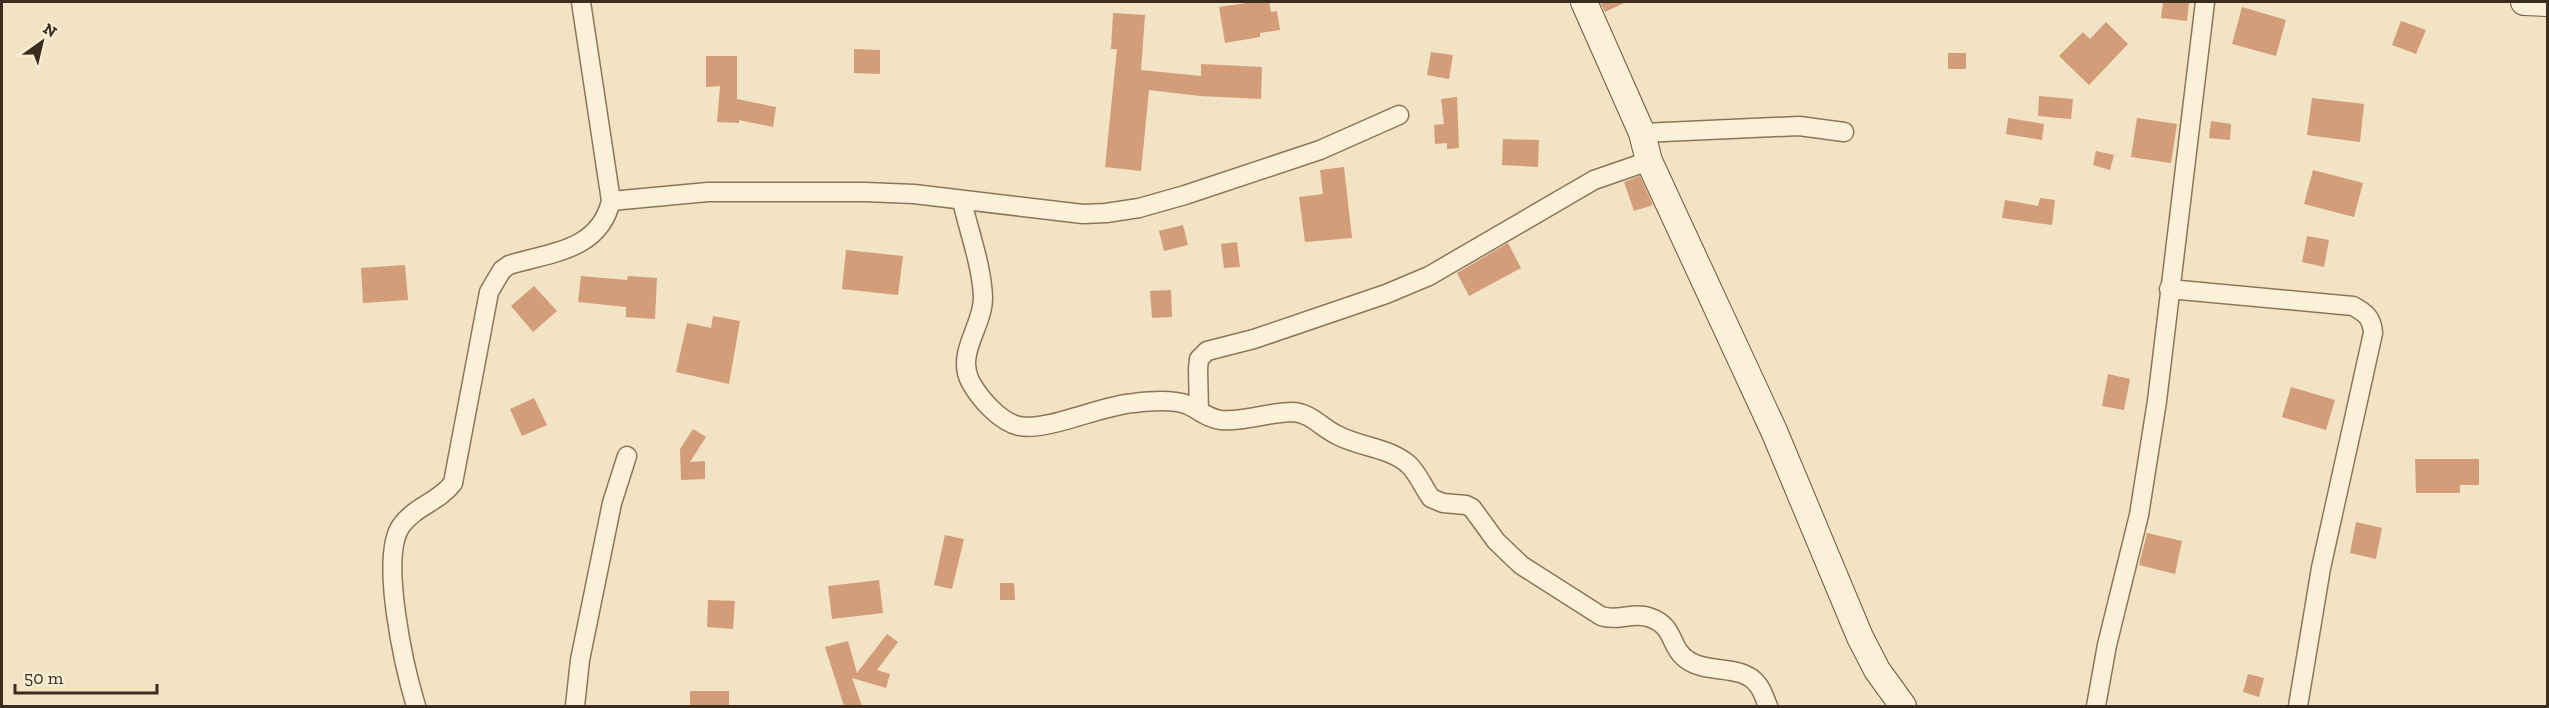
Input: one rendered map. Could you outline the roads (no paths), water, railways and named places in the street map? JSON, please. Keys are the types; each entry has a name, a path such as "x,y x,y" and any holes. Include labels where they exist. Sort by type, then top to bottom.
{"street":[{"path":"416,706 397,632 393,565 395,538 409,516 445,494 453,483 489,292 502,270 509,265 570,248 594,234 608,216 611,201 581,2"},
{"path":"1584,2 1642,133 1649,160 1774,431 1860,637 1877,670 1904,706"},
{"path":"2096,706 2107,645 2139,515 2157,401 2205,2"},
{"path":"2524,2 2547,3"},
{"path":"611,201 708,192 865,192 914,194 1093,214 1139,208 1185,195 1320,150 1399,115"},
{"path":"1642,133 1799,126 1844,132"},
{"path":"1199,411 1198,369 1200,359 1208,351 1254,339 1418,281 1594,180 1649,160"},
{"path":"962,201 979,270 983,299 981,313 968,351 966,370 974,386 995,412 1007,422 1022,427 1058,422 1098,409 1134,403 1183,403 1222,420 1298,413 1313,419 1340,437 1398,457 1417,475 1431,498 1443,503 1466,505 1472,508 1496,541 1521,565 1600,616 1613,620 1641,615 1661,622 1668,628 1676,648 1685,658 1704,669 1737,673 1754,681 1768,706"},
{"path":"2169,289 2353,306 2364,311 2372,321 2373,333 2322,568 2298,706"},
{"path":"575,706 580,660 612,503 627,456"}]}
